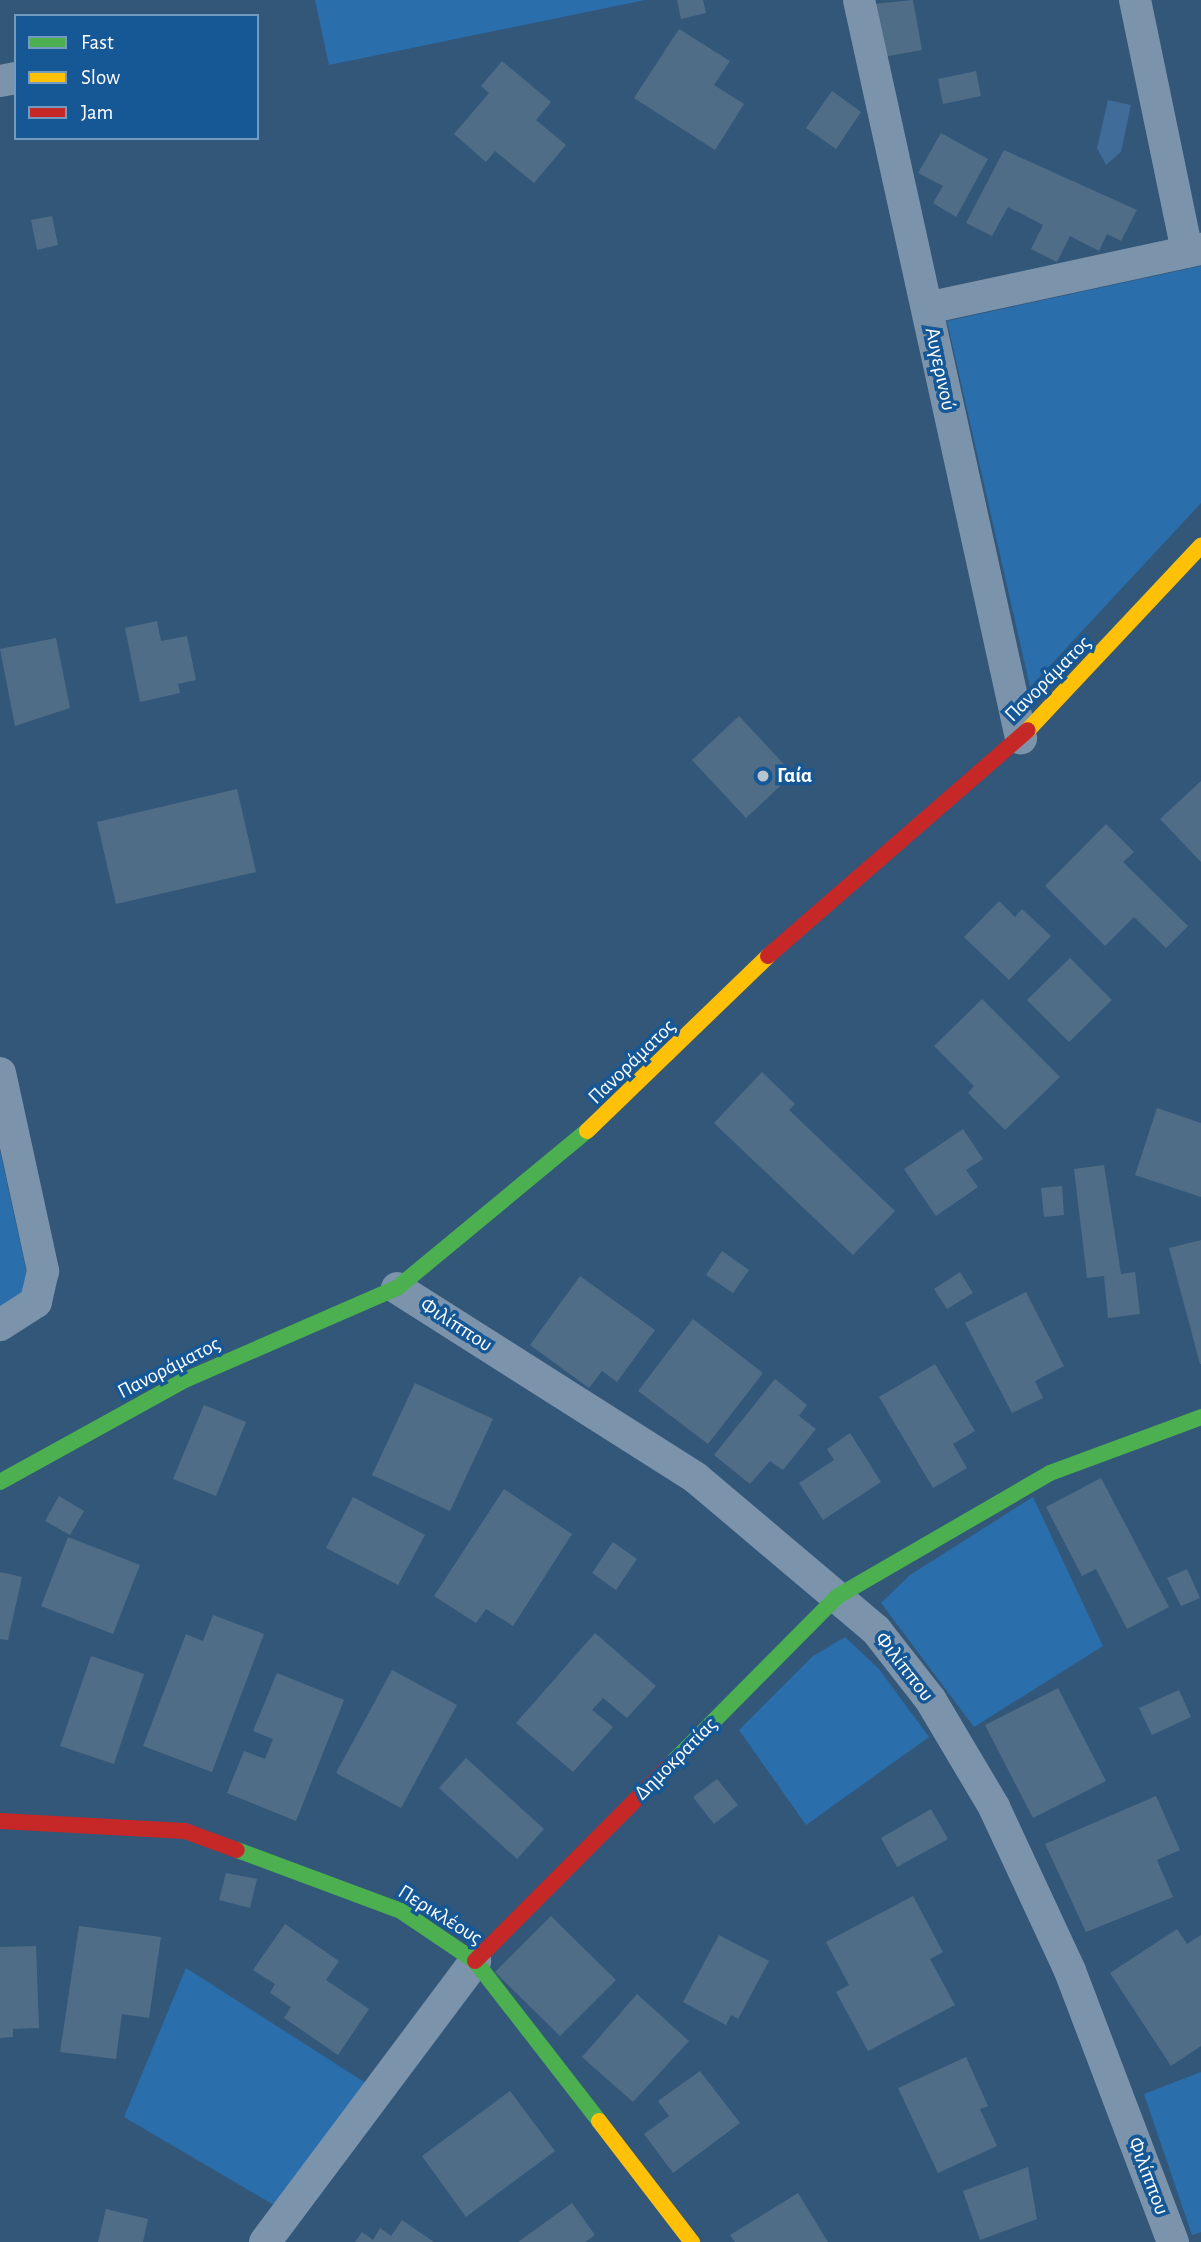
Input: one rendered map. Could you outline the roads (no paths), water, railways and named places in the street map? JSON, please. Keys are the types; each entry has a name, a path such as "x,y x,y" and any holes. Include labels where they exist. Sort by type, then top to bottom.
{"street":[{"name":"Αυγερινού","path":"859,0 1021,738"},
{"path":"927,308 1194,251 1135,0"},
{"name":"Πανοράματος","path":"0,1482 185,1380 397,1288 630,1096 766,958 1021,738 1201,546"},
{"path":"0,1073 43,1271 36,1302 0,1325"},
{"name":"Φιλίππου","path":"397,1288 696,1478 876,1630 930,1699 994,1807 1070,1971 1173,2242"},
{"name":"Δημοκρατίας","path":"265,2242 475,1961 838,1596 1050,1473 1201,1417"},
{"name":"Περικλέους","path":"0,1821 185,1831 401,1911 475,1961 692,2242"}],"place":[{"name":"Γαία","path":"763,776"}]}
